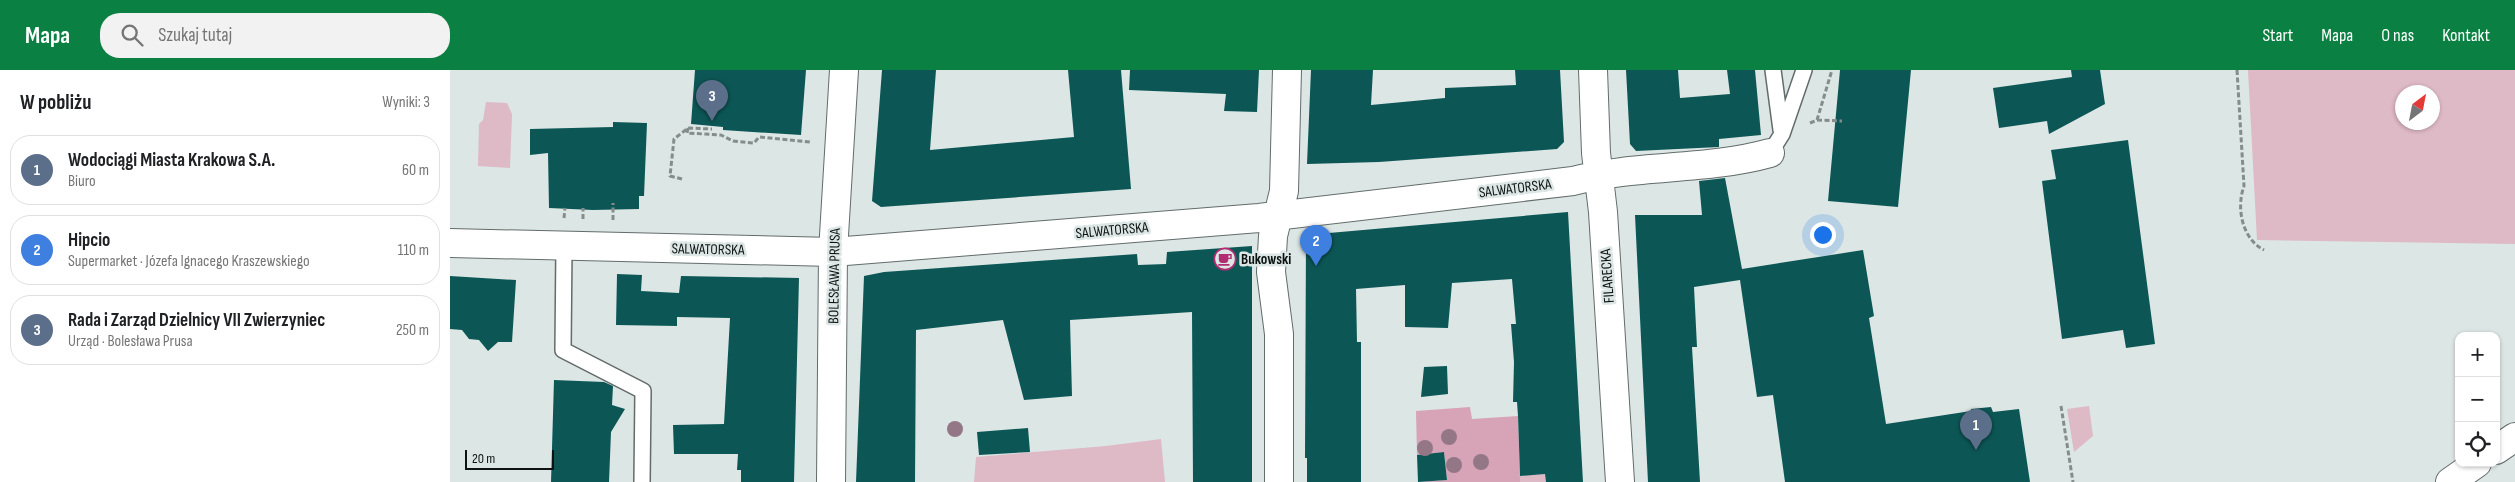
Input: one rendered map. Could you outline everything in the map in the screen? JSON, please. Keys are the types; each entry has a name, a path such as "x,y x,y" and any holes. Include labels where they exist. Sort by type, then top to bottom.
{"street":[{"name":"BOLESŁAWA PRUSA","path":"831,482 833,252 844,70"},
{"path":"1279,482 1279,334 1271,272 1273,236 1284,190 1287,70"},
{"name":"FILARECKA","path":"1592,70 1620,482"},
{"name":"SALWATORSKA","path":"450,243 833,252 1278,216 1573,181 1598,175 1739,162 1776,144"},
{"path":"2500,447 2515,437"},
{"path":"2450,482 2471,467"}],"lane":[{"path":"1773,70 1776,144"},
{"path":"1776,144 1804,70"},
{"path":"564,246 563,350 643,391 642,482"}],"path":[{"path":"2237,70 2244,186 2240,196 2244,231 2254,245 2264,250"},
{"path":"1817,120 1842,121"},
{"path":"682,179 670,176 674,139 688,128 712,129"},
{"path":"688,128 687,133 721,135 732,141 754,143 759,135 812,142"},
{"path":"2061,406 2073,482"}],"shaded area":[{"path":"2248,70 2515,70 2515,244 2257,240"},
{"path":"486,102 507,103 512,114 510,168 478,166 479,124 483,120"},
{"path":"2089,406 2093,436 2074,452 2067,409"},
{"path":"1470,407 1472,419 1518,416 1520,482 1422,482 1447,480 1444,452 1417,455 1416,411"},
{"path":"1161,439 1165,482 974,482 976,457 1106,446"},
{"path":"1545,474 1546,482 1422,482"}],"building":[{"path":"695,70 806,70 801,135 723,130 723,127 691,124"},
{"path":"882,70 936,70 930,150 1074,137 1068,70 1121,70 1131,189 881,207 872,201"},
{"path":"1130,70 1259,70 1257,112 1224,111 1226,94 1129,90"},
{"path":"1311,70 1373,70 1371,105 1445,98 1445,88 1516,85 1515,70 1560,70 1564,142 1557,149 1379,162 1307,164"},
{"path":"1626,70 1678,70 1680,98 1730,94 1727,70 1755,70 1761,135 1719,139 1719,147 1636,151 1630,144"},
{"path":"1840,70 1911,70 1898,207 1828,201"},
{"path":"2071,70 2100,70 2105,104 2049,134 2047,121 1999,128 1993,88 2072,77"},
{"path":"613,122 647,123 644,196 639,196 639,209 593,210 549,208 548,153 530,155 530,129 613,127"},
{"path":"2128,140 2155,344 2126,348 2123,330 2062,339 2042,181 2056,179 2051,150"},
{"path":"1725,178 1742,269 1863,250 1874,316 1869,318 1886,424 1971,411 1971,409 1991,407 1993,412 2019,409 2030,482 1785,482 1773,395 1757,397 1740,280 1694,287 1697,347 1692,347 1700,482 1648,482 1635,215 1702,215 1699,181"},
{"path":"1568,212 1583,482 1546,482 1545,474 1520,476 1517,402 1513,402 1514,362 1511,324 1516,324 1512,279 1452,283 1448,328 1405,327 1405,285 1356,289 1357,342 1361,342 1361,482 1307,482 1307,458 1305,458 1306,235"},
{"path":"1252,246 1252,482 1193,482 1192,312 1070,320 1072,396 1024,400 1003,320 916,330 915,482 856,482 864,276 884,272 1137,254 1138,265 1166,264 1167,252"},
{"path":"617,274 642,275 641,291 679,293 681,276 799,278 794,482 741,482 741,470 737,470 738,454 674,454 673,425 724,424 730,318 677,317 677,326 616,325"},
{"path":"450,276 516,280 512,342 498,342 488,351 479,340 469,339 462,330 450,329"},
{"path":"1447,366 1448,394 1421,397 1424,367"},
{"path":"554,380 604,382 613,386 612,405 625,409 611,432 609,482 551,482"},
{"path":"1028,428 1030,452 979,455 977,432"},
{"path":"1444,452 1447,480 1418,482 1417,455"}],"place":[{"name":"Rada i Zarząd Dzielnicy VII Zwierzyniec","path":"712,121"},
{"name":"Bukowski","path":"1225,259"},
{"name":"Hipcio","path":"1316,266"},
{"name":"Wodociągi Miasta Krakowa S.A.","path":"1976,450"}]}
